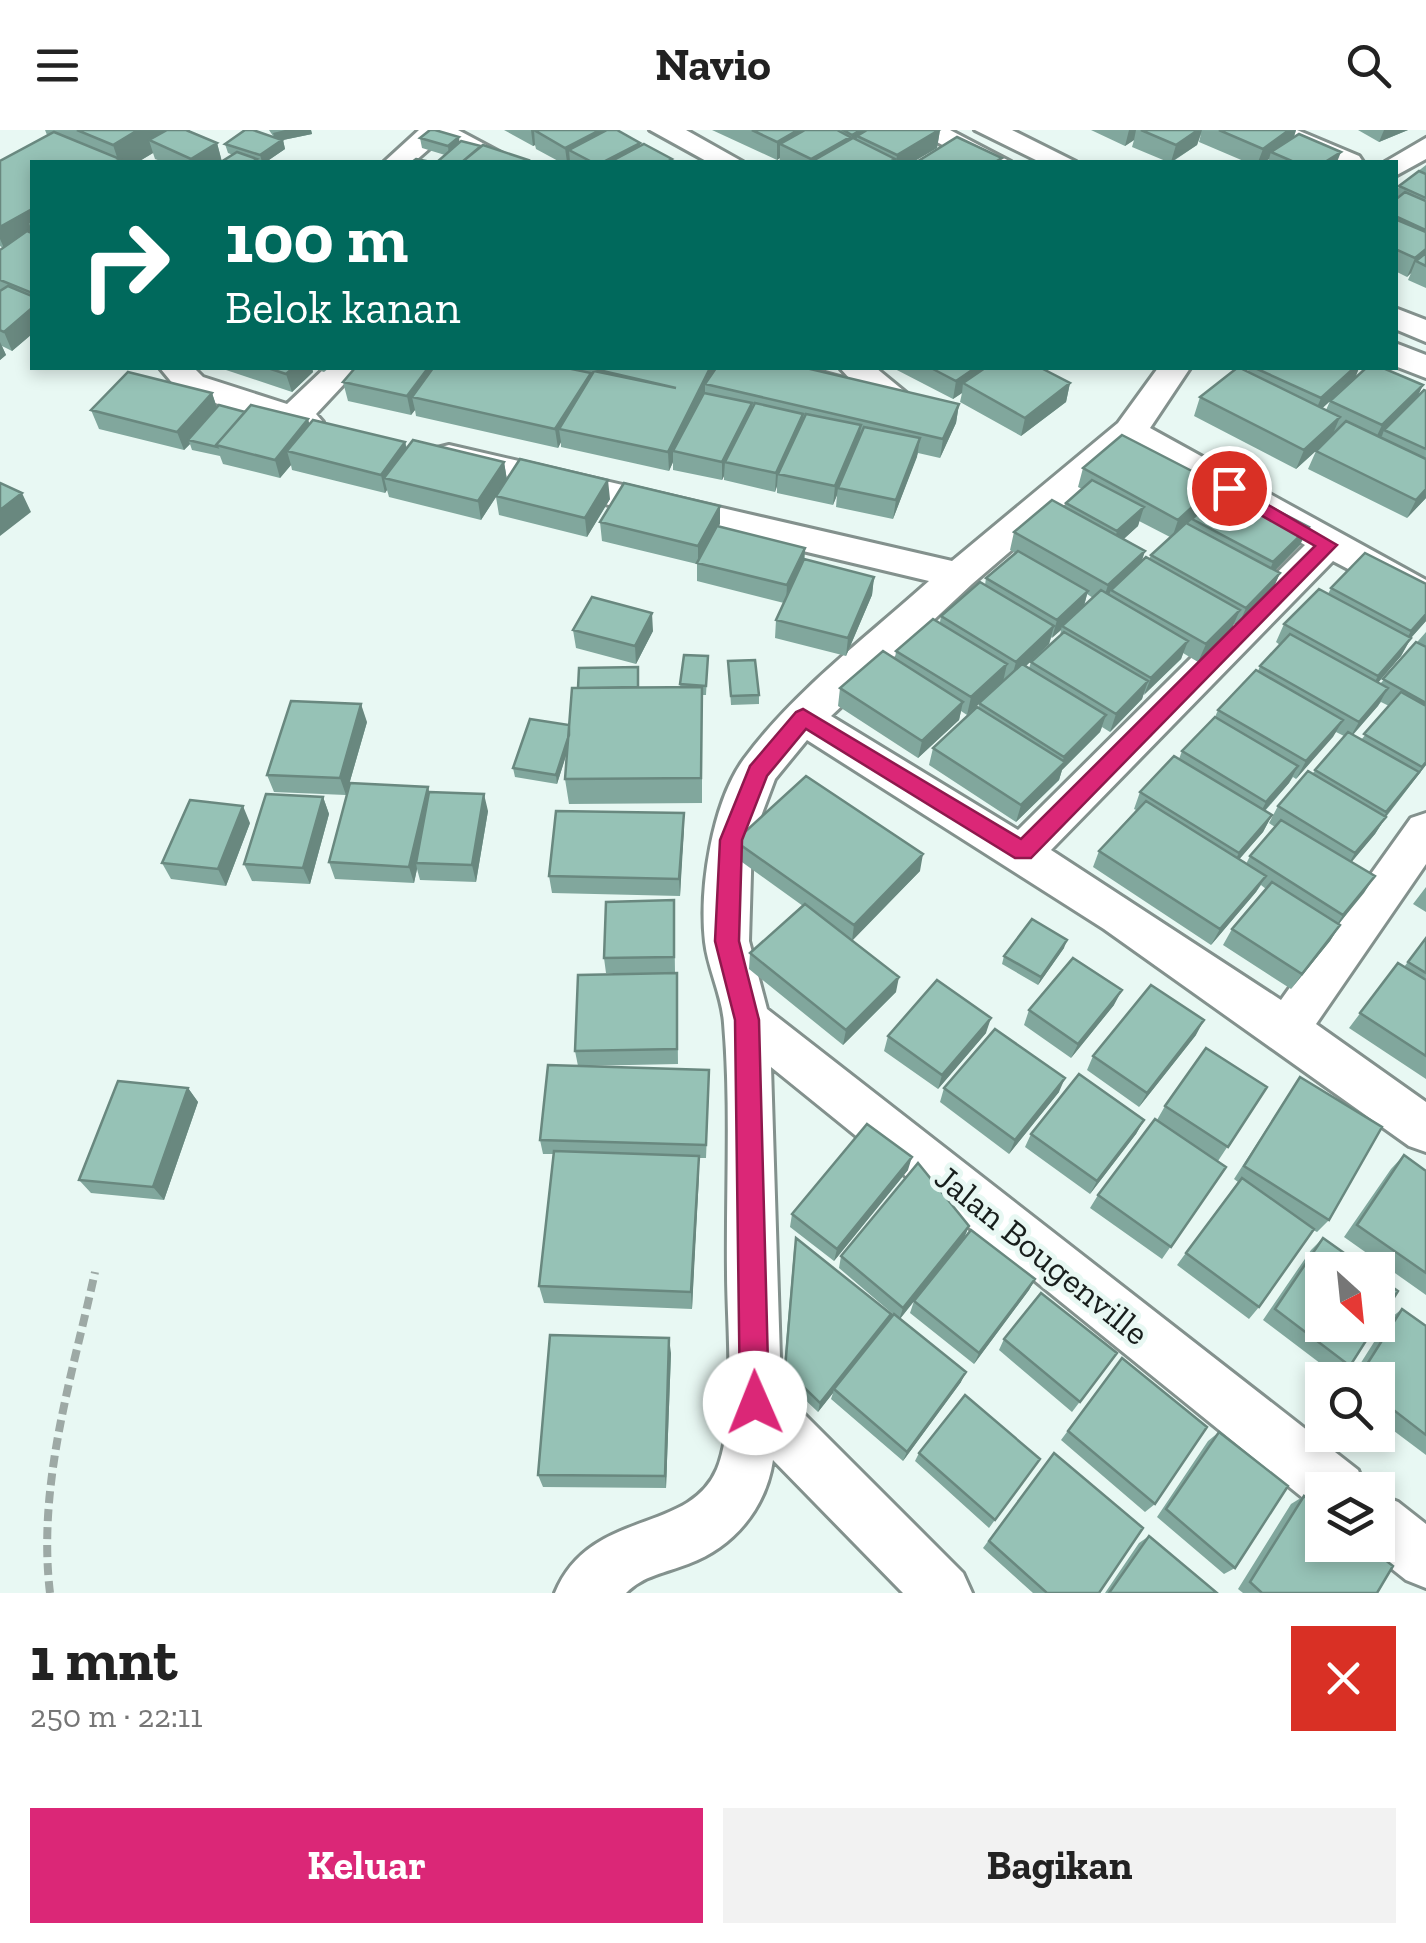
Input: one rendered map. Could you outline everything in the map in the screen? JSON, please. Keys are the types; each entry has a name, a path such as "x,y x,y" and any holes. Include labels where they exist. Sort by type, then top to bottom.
{"street":[{"path":"400,160 436,130 500,160"},
{"path":"664,130 725,160"},
{"path":"928,130 993,160"},
{"path":"989,130 1057,160"},
{"path":"1274,130 1344,160"},
{"path":"935,160 960,145"},
{"path":"1398,166 1426,146"},
{"path":"1398,318 1426,332"},
{"path":"1398,354 1426,368"},
{"path":"178,370 191,384 330,428"},
{"path":"292,419 341,370"},
{"path":"777,370 888,401 899,400 859,370"},
{"path":"584,1593 622,1557 688,1536 723,1508 743,1478 755,1403 747,1020 727,941 731,840 757,772 803,718 959,575 1130,431 1160,372"},
{"path":"1130,431 1426,597"},
{"path":"407,446 959,575"},
{"path":"1023,852 1328,545"},
{"path":"803,718 1023,852 1288,1027 1426,1130"},
{"path":"1288,1027 1426,830"},
{"name":"Jalan Bougenville","path":"747,1020 1315,1472"},
{"path":"755,1403 943,1593"},
{"path":"1395,1535 1426,1560"},
{"path":"1419,1593 1426,1579"}],"path":[{"path":"50,1593 45,1568 51,1488 95,1272"}],"building":[{"path":"77,130 138,130 113,145"},
{"path":"167,130 186,130 217,143 191,159 149,140"},
{"path":"245,130 282,140 260,155 225,144"},
{"path":"430,130 459,137 448,146 420,138"},
{"path":"534,130 600,130 565,148"},
{"path":"607,130 617,130 640,143 607,160 588,160 569,150"},
{"path":"752,130 798,130 777,142"},
{"path":"805,130 837,130 850,137 811,159 780,144"},
{"path":"867,130 939,130 897,155 857,136"},
{"path":"1141,130 1198,130 1176,145"},
{"path":"1219,130 1289,130 1263,149"},
{"path":"54,132 120,159 30,160 30,210 0,227 0,161"},
{"path":"1299,134 1341,152 1328,160 1289,160 1271,152"},
{"path":"957,137 1002,158 998,160 920,160"},
{"path":"853,138 895,159 893,160 814,160"},
{"path":"461,141 481,146 464,160 439,160"},
{"path":"644,144 672,159 670,160 614,160"},
{"path":"483,145 528,160 464,160"},
{"path":"237,152 257,159 255,160 224,160"},
{"path":"1419,171 1426,174 1426,198 1399,186"},
{"path":"1405,192 1426,201 1426,230 1398,217 1398,198"},
{"path":"1398,220 1426,232 1426,249 1415,258 1398,250"},
{"path":"30,232 30,292 0,280 0,250"},
{"path":"1426,253 1426,266 1416,261"},
{"path":"8,286 30,295 30,310 4,332 0,330 0,291"},
{"path":"353,370 426,370 407,396 343,382"},
{"path":"432,370 591,373 555,429 412,397"},
{"path":"599,370 709,370 668,452 559,429 594,371 676,388"},
{"path":"715,370 814,370 959,404 943,439 705,384"},
{"path":"935,370 972,370 956,381"},
{"path":"982,370 1045,370 1070,383 1025,418 963,383"},
{"path":"1234,370 1244,370 1340,417 1304,450 1200,397"},
{"path":"1259,370 1352,370 1321,398"},
{"path":"1364,370 1388,370 1423,385 1382,425 1330,401"},
{"path":"128,372 212,393 177,432 91,410"},
{"path":"1426,391 1426,449 1384,430"},
{"path":"704,393 752,403 722,462 673,451"},
{"path":"755,403 803,414 776,473 725,462"},
{"path":"219,405 245,412 217,447 188,440"},
{"path":"251,405 308,419 275,460 216,445"},
{"path":"806,414 861,425 835,486 778,474"},
{"path":"313,420 405,442 381,475 287,451"},
{"path":"1346,421 1426,459 1426,489 1416,500 1316,451"},
{"path":"864,427 920,438 896,500 838,488"},
{"path":"1122,435 1217,484 1178,520 1083,468"},
{"path":"413,440 504,462 478,501 384,478"},
{"path":"520,459 608,480 585,518 496,496"},
{"path":"1092,480 1144,507 1117,531 1066,503"},
{"path":"0,483 22,493 0,510"},
{"path":"624,483 720,506 698,546 600,522"},
{"path":"1228,485 1309,527 1273,562 1192,519"},
{"path":"1052,500 1145,551 1108,585 1014,532"},
{"path":"1186,523 1280,573 1246,608 1151,555"},
{"path":"717,526 805,548 787,585 697,563"},
{"path":"1018,551 1088,591 1057,620 986,578"},
{"path":"1365,553 1426,584 1426,614 1411,631 1331,588"},
{"path":"1146,557 1240,610 1206,644 1111,590"},
{"path":"804,559 874,577 848,638 776,620"},
{"path":"980,582 1054,626 1016,662 941,616"},
{"path":"1319,589 1411,638 1378,676 1284,624"},
{"path":"1101,590 1188,641 1151,678 1062,626"},
{"path":"592,597 652,613 635,646 573,630"},
{"path":"933,619 1007,664 971,697 896,651"},
{"path":"1064,632 1148,681 1116,714 1031,662"},
{"path":"1290,634 1388,688 1359,722 1260,666"},
{"path":"1416,642 1426,647 1426,703 1383,679"},
{"path":"883,651 963,702 922,741 840,688"},
{"path":"684,655 708,656 706,686 680,684"},
{"path":"755,660 759,695 731,696 728,661"},
{"path":"1022,664 1106,715 1064,757 979,703"},
{"path":"638,667 638,687 578,688 579,668"},
{"path":"1256,670 1343,720 1306,761 1218,710"},
{"path":"702,687 701,778 565,779 572,688"},
{"path":"1401,692 1426,706 1426,762 1422,767 1364,734"},
{"path":"291,701 361,704 340,778 267,775"},
{"path":"977,707 1065,762 1021,805 933,748"},
{"path":"1215,717 1298,766 1266,802 1182,751"},
{"path":"530,719 569,725 556,775 513,768"},
{"path":"1348,732 1419,772 1386,812 1315,770"},
{"path":"1174,756 1272,815 1239,853 1140,792"},
{"path":"1308,771 1386,817 1355,853 1278,806"},
{"path":"806,776 923,854 854,925 735,841"},
{"path":"350,783 428,787 409,867 329,862"},
{"path":"429,792 484,794 472,865 416,863"},
{"path":"266,794 323,797 303,868 244,864"},
{"path":"190,800 243,806 218,869 162,863"},
{"path":"1146,801 1266,876 1220,929 1099,851"},
{"path":"556,811 684,813 679,879 549,876"},
{"path":"1281,820 1375,876 1343,915 1250,856"},
{"path":"1272,882 1340,925 1302,974 1232,929"},
{"path":"674,900 674,957 604,958 606,902"},
{"path":"805,904 899,977 846,1030 750,953"},
{"path":"1032,919 1067,940 1041,977 1004,956"},
{"path":"1426,938 1426,973 1408,962"},
{"path":"1073,958 1122,990 1078,1044 1029,1010"},
{"path":"1398,963 1426,980 1426,1056 1360,1013"},
{"path":"677,973 677,1049 575,1051 578,975"},
{"path":"937,980 991,1018 942,1075 888,1036"},
{"path":"1151,985 1204,1020 1147,1093 1093,1056"},
{"path":"995,1029 1065,1078 1015,1140 944,1088"},
{"path":"1206,1048 1267,1087 1228,1147 1165,1106"},
{"path":"548,1065 709,1070 706,1145 540,1140"},
{"path":"1079,1074 1144,1120 1097,1181 1031,1134"},
{"path":"1300,1077 1382,1127 1329,1220 1244,1166"},
{"path":"118,1081 188,1088 153,1187 79,1180"},
{"path":"1155,1119 1226,1167 1171,1247 1098,1195"},
{"path":"867,1124 912,1157 837,1249 792,1214"},
{"path":"554,1151 699,1156 691,1292 539,1286"},
{"path":"1404,1155 1426,1171 1426,1273 1357,1225"},
{"path":"918,1163 969,1226 903,1308 841,1256"},
{"path":"1242,1178 1314,1229 1259,1307 1186,1253"},
{"path":"971,1230 1035,1279 979,1353 914,1301"},
{"path":"796,1238 891,1314 820,1403 785,1369"},
{"path":"1323,1238 1343,1252 1314,1252"},
{"path":"1305,1265 1305,1332 1275,1309"},
{"path":"1041,1293 1117,1353 1080,1402 1004,1339"},
{"path":"1402,1309 1426,1326 1426,1435 1395,1411 1395,1362 1368,1362 1381,1342 1395,1342 1395,1320"},
{"path":"894,1314 966,1372 907,1452 834,1389"},
{"path":"550,1335 669,1338 665,1476 538,1475"},
{"path":"1318,1342 1365,1342 1353,1362 1345,1362"},
{"path":"1122,1358 1207,1427 1155,1504 1068,1431"},
{"path":"965,1395 1040,1459 995,1520 919,1453"},
{"path":"1219,1432 1288,1486 1235,1568 1166,1509"},
{"path":"1054,1453 1143,1528 1099,1593 1047,1593 989,1541"},
{"path":"1304,1496 1305,1562 1388,1562 1393,1566 1377,1593 1262,1593 1250,1582"},
{"path":"1149,1536 1217,1593 1109,1593"}],"route":[{"path":"755,1403 747,1020 727,941 731,840 757,772 803,718 1023,852 1328,545 1229,488"}]}
